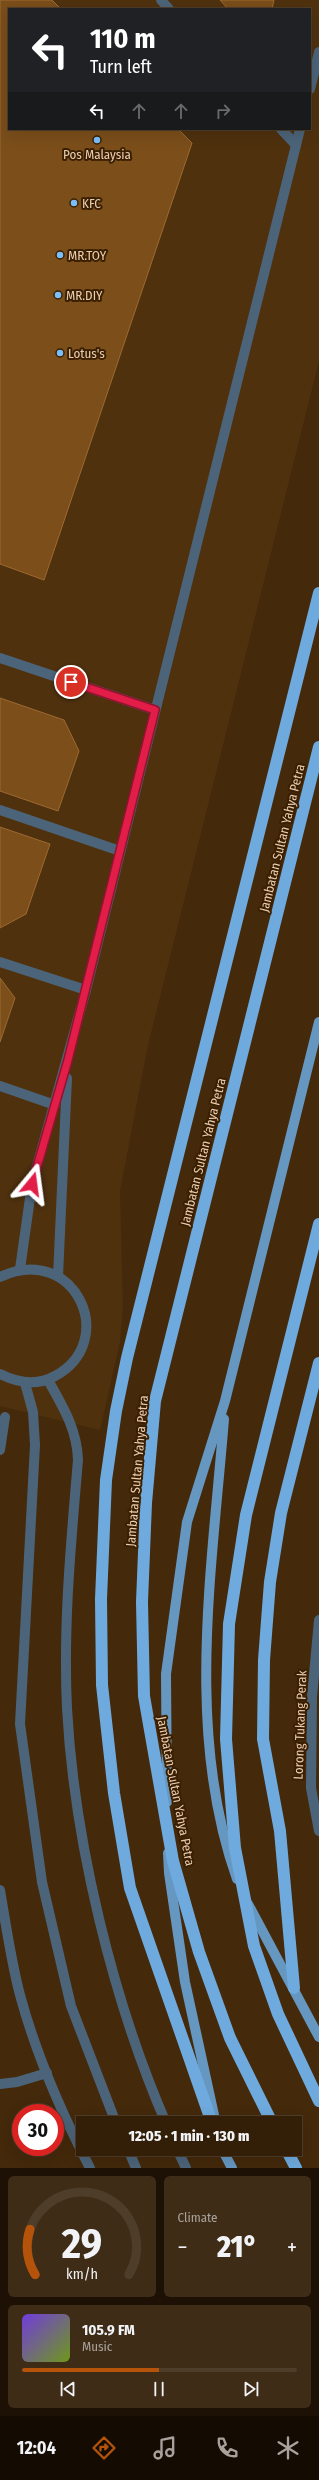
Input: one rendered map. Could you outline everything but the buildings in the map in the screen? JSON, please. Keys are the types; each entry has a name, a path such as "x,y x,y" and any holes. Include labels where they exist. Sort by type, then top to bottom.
{"highway":[{"path":"209,2116 167,1998 130,1888 114,1793 102,1677 100,1599 106,1480 116,1411 127,1358 319,593"},
{"name":"Jambatan Sultan Yahya Petra","path":"269,2116 230,2038 199,1952 173,1861 144,1696 143,1594 146,1503 154,1401 319,747"},
{"path":"319,1224 246,1515 229,1624 226,1739 235,1848 254,1946 278,2014 319,2101"},
{"path":"294,1988 280,1831 263,1739 264,1660 270,1582 281,1513 319,1363"},
{"path":"290,2156 296,2168"}],"main road":[{"path":"214,2116 185,1982 169,1873 166,1674 187,1522 225,1401 319,1022"},
{"path":"225,1401 208,1625 207,1673 215,1799 225,1847 241,1892 319,2037"},
{"path":"226,2156 232,2168"}],"street":[{"path":"161,0 168,8"},
{"path":"311,84 319,52"},
{"path":"282,130 296,145"},
{"path":"20,1269 32,1184 68,1060 86,990 300,130"},
{"path":"0,658 155,710"},
{"path":"0,810 120,851"},
{"path":"0,962 86,990"},
{"path":"58,1276 68,1060"},
{"path":"0,1086 55,1105"},
{"path":"0,1277 20,1269 40,1270 58,1276 73,1288 82,1304 87,1322 84,1341 77,1358 64,1371 48,1380 25,1383 0,1374"},
{"path":"48,1380 70,1420 77,1442 78,1460 66,1604 67,1708 76,1798 94,1895 118,1988 152,2090 163,2116"},
{"path":"25,1383 33,1412 35,1445 20,1724 42,1882 69,1998 113,2116"},
{"path":"0,1450 5,1416"},
{"name":"Lorong Tukang Perak","path":"319,1620 312,1697 311,1788 319,1831"},
{"path":"0,1892 20,1995 47,2073 90,2168"},
{"path":"0,2084 17,2082 47,2073"},
{"path":"131,2156 136,2168"},
{"path":"180,2156 186,2168"}],"shaded area":[{"path":"0,0 319,0 319,361 148,1045 120,1191 123,1308 120,1342 100,1430 0,1406"}],"place":[{"name":"Pos Malaysia","path":"97,140"},
{"name":"KFC","path":"74,203"},
{"name":"MR.TOY","path":"60,255"},
{"name":"MR.DIY","path":"58,295"},
{"name":"Lotus's","path":"60,353"}],"route":[{"path":"32,1184 68,1060 155,710 71,682"}]}
